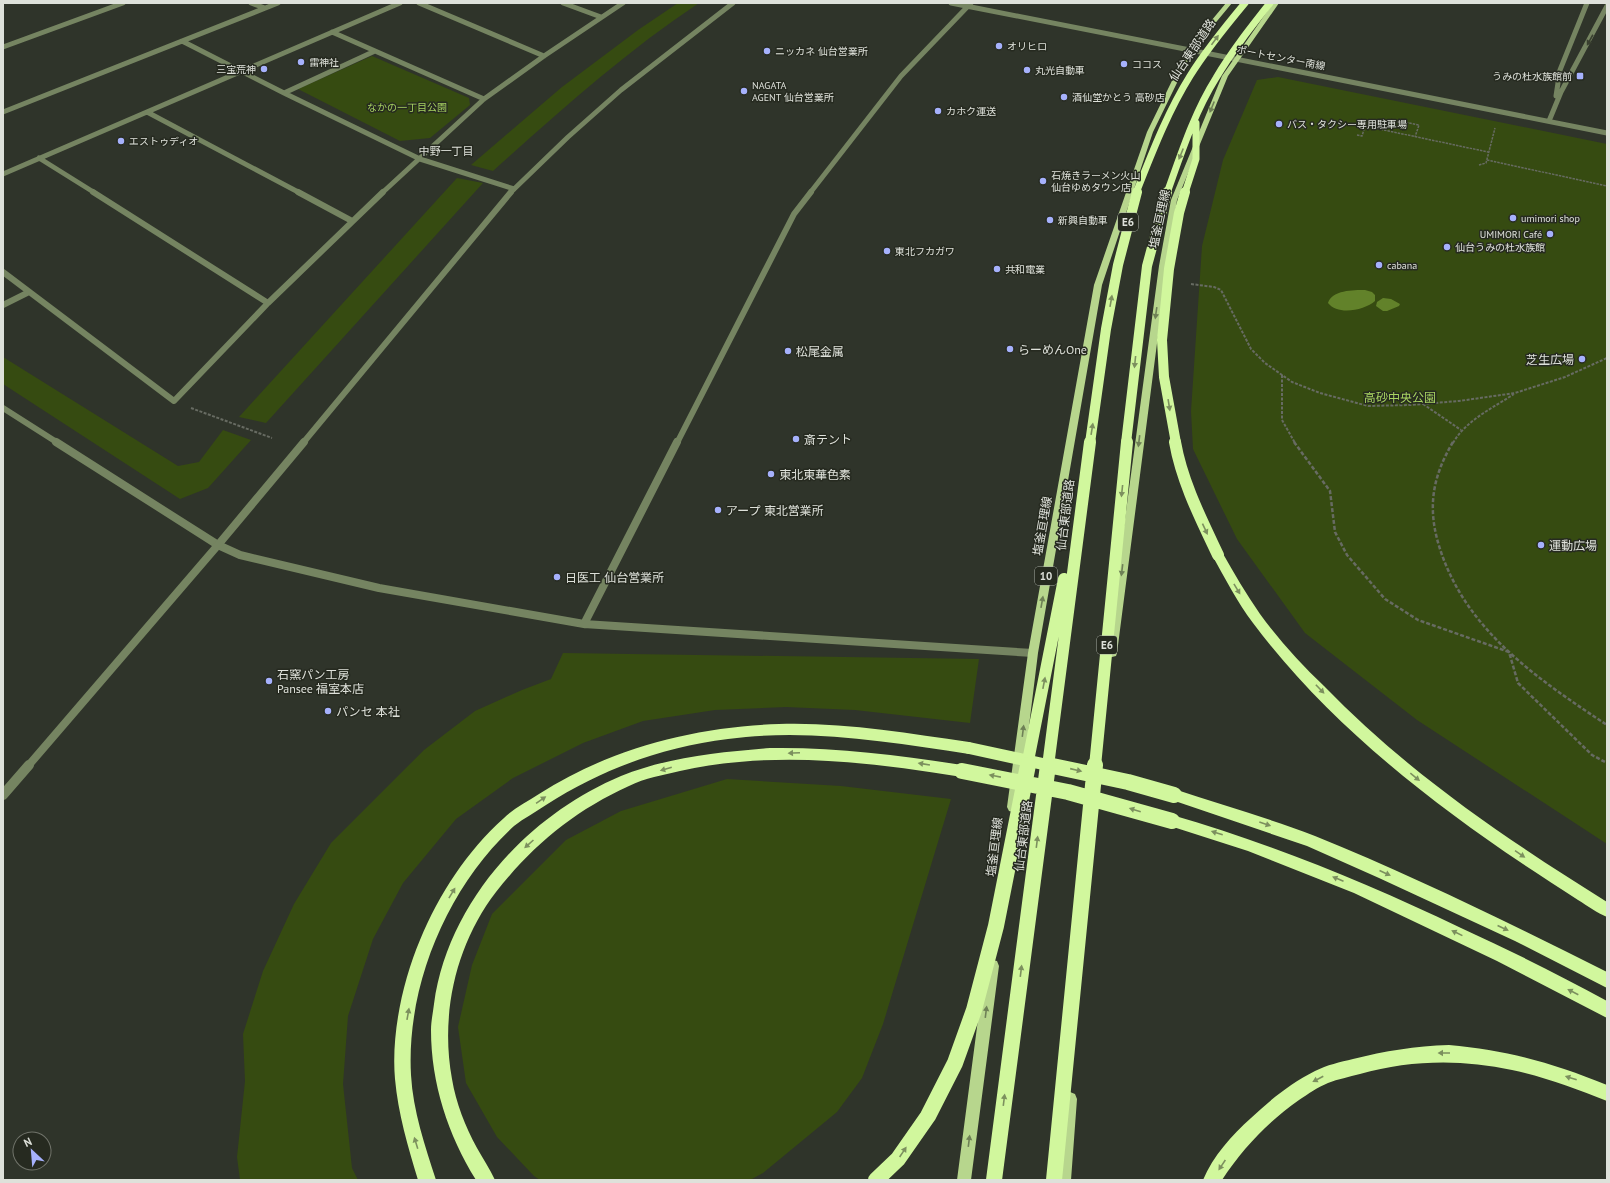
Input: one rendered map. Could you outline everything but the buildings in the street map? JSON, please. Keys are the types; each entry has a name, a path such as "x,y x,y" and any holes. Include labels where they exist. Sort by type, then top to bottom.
{"highway":[{"name":"仙台東部道路","path":"994,1180 1086,468 1106,329 1118,264 1133,202 1168,116 1190,76 1216,38 1245,3"},
{"name":"E6","path":"1054,1180 1130,407 1147,266 1162,207 1180,156 1196,118 1215,79 1238,43 1270,3"},
{"path":"1196,118 1196,159 1179,212 1169,269 1162,340 1164,377 1177,451 1184,478 1198,513 1218,555 1238,590 1262,626 1293,662 1367,735 1454,809 1569,887 1607,910"},
{"path":"876,1180 898,1159 928,1116 955,1063 974,1010 996,926 1086,468"},
{"path":"427,1180 414,1136 403,1077 406,1026 414,977 432,929 452,891 478,855 510,822 553,792 595,770 640,752 685,740 731,733 810,729 869,734 969,748 1128,782 1246,818 1317,844 1384,873 1520,936 1607,980"},
{"path":"486,1180 473,1160 454,1120 443,1077 439,1029 446,980 460,936 484,894 514,857 548,826 586,801 626,781 668,768 707,759 757,754 807,753 864,756 996,776 1122,806 1218,834 1339,878 1496,952 1607,1010"},
{"path":"1212,1180 1236,1145 1276,1106 1319,1078 1368,1062 1416,1053 1462,1053 1515,1061 1574,1079 1607,1093"}],"main road":[{"name":"塩釜亘理線","path":"964,1180 1033,653 1098,284 1150,132 1190,50 1202,33 1229,3"},
{"name":"塩釜亘理線","path":"1064,1180 1102,730 1139,438 1163,266 1174,200 1224,76 1276,3"}],"street":[{"path":"3,47 123,3"},
{"path":"251,3 265,8"},
{"path":"3,112 278,3"},
{"path":"3,174 400,3"},
{"path":"419,3 544,56"},
{"path":"563,3 601,17"},
{"path":"3,272 174,401 268,303 352,221 484,99 544,56 623,3"},
{"path":"3,795 218,545 514,189 568,137 621,90 733,3"},
{"name":"ポートセンター南線","path":"951,3 969,5 1607,133"},
{"path":"1556,101 1560,70 1587,3"},
{"path":"584,624 794,214 900,76 969,5"},
{"path":"1549,121 1556,101 1596,30 1607,6"},
{"path":"332,32 484,99"},
{"path":"182,41 284,93 420,159 514,189"},
{"path":"284,93 375,51"},
{"path":"148,112 352,221"},
{"path":"40,158 268,303"},
{"path":"3,304 29,292"},
{"path":"3,408 218,545 240,554 380,588 584,624 1033,653"}],"path":[{"path":"1399,121 1419,125 1415,136"},
{"path":"1479,164 1486,163 1497,122"},
{"path":"1357,135 1362,136 1366,126 1488,152"},
{"path":"1487,160 1607,186"},
{"path":"1191,284 1214,287 1221,290 1251,349 1265,363 1292,382 1320,393 1368,406 1459,401 1515,393 1565,377 1607,358"},
{"path":"1282,375 1282,420 1291,438 1330,491 1335,532 1347,556 1385,599 1418,620 1508,652"},
{"path":"1515,393 1461,430 1442,464 1433,486 1431,514 1440,551 1455,587 1486,631 1508,652 1560,695 1607,725"},
{"path":"174,401 272,438"},
{"path":"1422,404 1461,430"},
{"path":"1508,652 1518,684 1592,755 1607,762"}],"green space":[{"path":"678,3 699,3 645,42 593,83 493,171 471,165 562,87 638,30"},
{"name":"なかの一丁目公園","path":"372,56 469,98 470,105 430,138 400,141 298,89"},
{"name":"高砂中央公園","path":"1278,77 1607,144 1607,844 1417,720 1305,633 1237,539 1193,449 1191,411 1202,246 1223,160 1257,80"},
{"path":"457,178 483,183 266,423 239,417"},
{"path":"3,357 178,466 199,462 223,430 251,440 208,488 180,499 3,384"},
{"path":"563,653 979,659 970,723 855,710 786,707 715,710 643,721 583,743 513,778 456,819 403,883 373,939 348,1016 343,1084 352,1168 358,1180 240,1180 237,1157 245,1081 243,1034 263,971 294,904 331,843 424,750 475,711 551,679"},
{"path":"727,779 841,786 951,799 883,1024 862,1078 837,1112 763,1173 750,1180 540,1180 534,1176 497,1137 466,1083 458,1027 472,965 492,914 566,840 621,811"}],"shaded area":[{"path":"1365,290 1372,292 1375,295 1375,301 1365,307 1345,310 1332,307 1328,303 1334,295 1338,293"},
{"path":"1383,298 1391,299 1400,304 1399,306 1387,311 1383,311 1376,306 1377,302"}],"place":[{"name":"オリヒロ","path":"999,46"},
{"name":"ニッカネ 仙台営業所","path":"767,51"},
{"name":"雷神社","path":"301,62"},
{"name":"ココス","path":"1124,64"},
{"name":"三宝荒神","path":"264,69"},
{"name":"丸光自動車","path":"1027,70"},
{"name":"うみの杜水族館前","path":"1580,76"},
{"name":"NAGATA AGENT 仙台営業所","path":"744,91"},
{"name":"酒仙堂かとう 高砂店","path":"1064,97"},
{"name":"カホク運送","path":"938,111"},
{"name":"バス・タクシー専用駐車場","path":"1279,124"},
{"name":"エストゥディオ","path":"121,141"},
{"name":"石焼きラーメン火山 仙台ゆめタウン店","path":"1043,181"},
{"name":"umimori shop","path":"1513,218"},
{"name":"新興自動車","path":"1050,220"},
{"name":"UMIMORI Café","path":"1550,234"},
{"name":"仙台うみの杜水族館","path":"1447,247"},
{"name":"東北フカガワ","path":"887,251"},
{"name":"cabana","path":"1379,265"},
{"name":"共和電業","path":"997,269"},
{"name":"らーめんOne","path":"1010,349"},
{"name":"松尾金属","path":"788,351"},
{"name":"芝生広場","path":"1582,359"},
{"name":"斎テント","path":"796,439"},
{"name":"東北東華色素","path":"771,474"},
{"name":"アープ 東北営業所","path":"718,510"},
{"name":"運動広場","path":"1541,545"},
{"name":"日医工 仙台営業所","path":"557,577"},
{"name":"石窯パン工房 Pansee 福室本店","path":"269,681"},
{"name":"パンセ 本社","path":"328,711"}],"district":[{"name":"中野一丁目","path":"446,151"}]}
